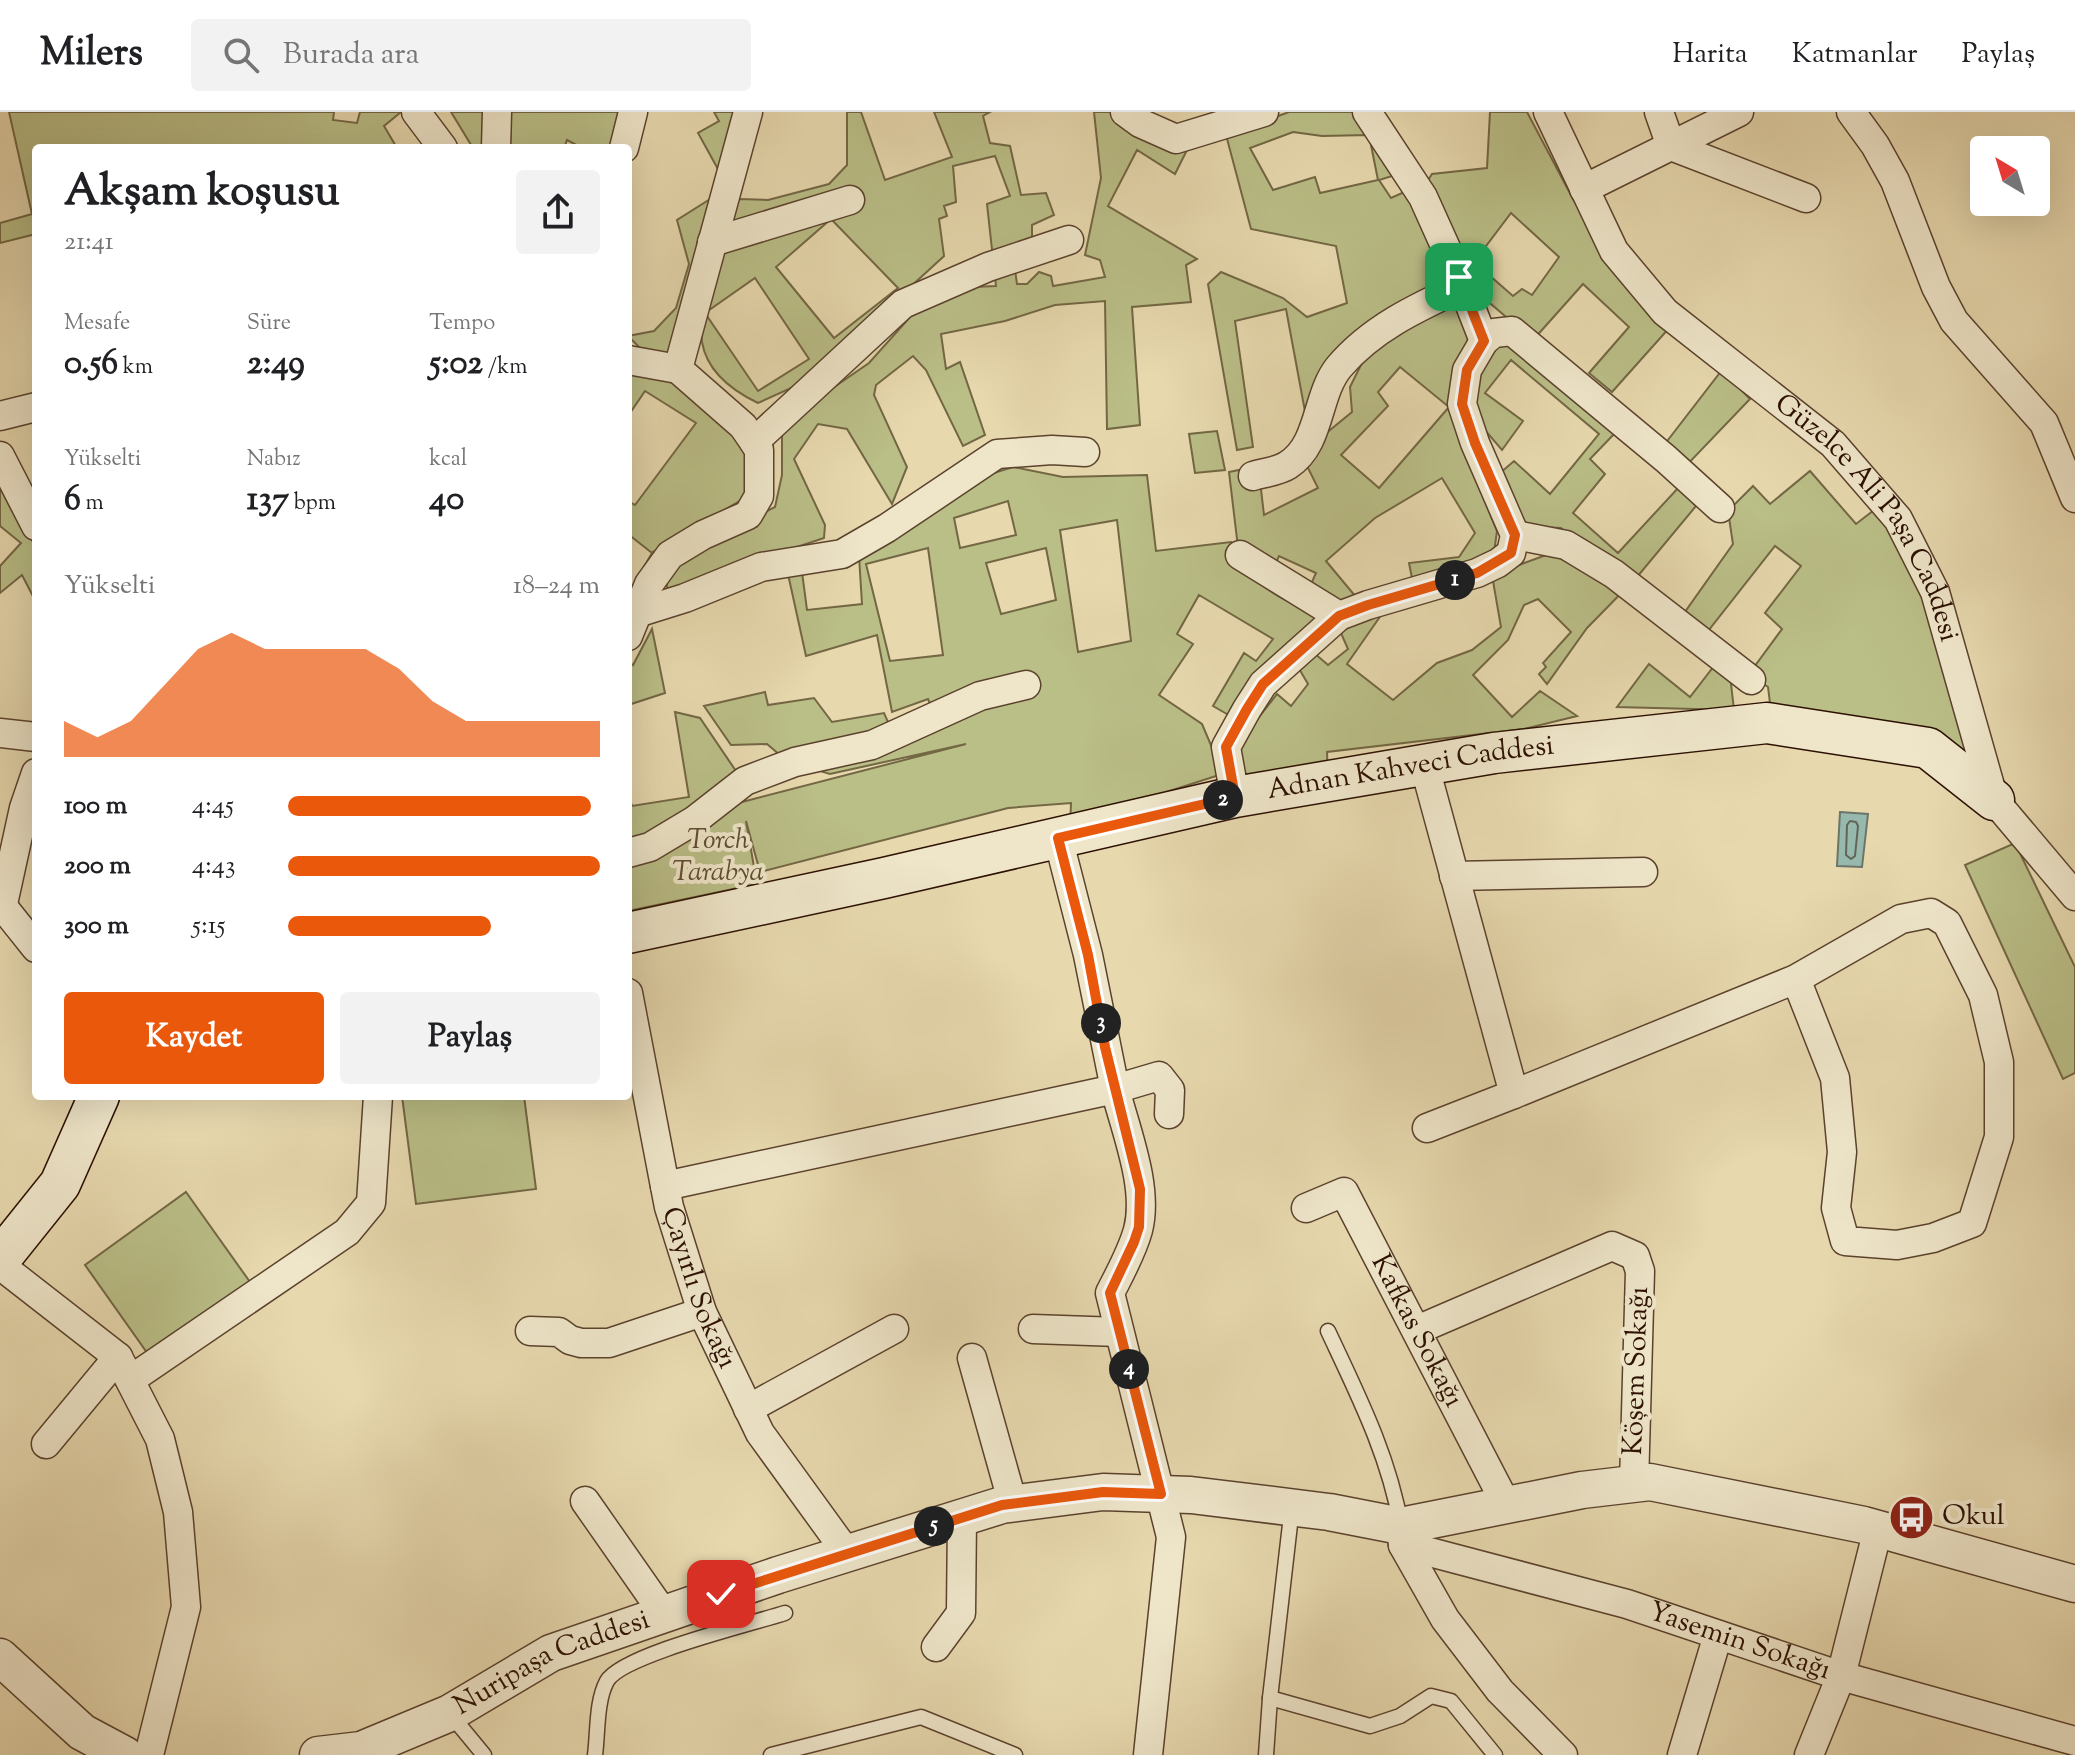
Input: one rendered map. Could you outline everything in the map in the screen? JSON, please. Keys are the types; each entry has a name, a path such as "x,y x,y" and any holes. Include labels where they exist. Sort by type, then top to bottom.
{"main road":[{"name":"Adnan Kahveci Caddesi","path":"632,932 1235,797 1494,753 1767,723 1928,748 1994,800"},
{"path":"0,1262 60,1184 95,1100"}],"street":[{"path":"416,112 440,144"},
{"path":"496,144 497,112"},
{"path":"625,144 633,112"},
{"path":"678,369 748,112"},
{"path":"1125,112 1157,133 1176,139 1264,112"},
{"path":"1367,112 1423,197 1484,341"},
{"name":"Güzelce Ali Paşa Caddesi","path":"1548,112 1614,251 1665,312 1833,444 1898,519 1935,592 1994,800 2075,896"},
{"path":"1659,112 1671,146 1806,198"},
{"path":"1584,189 1739,112"},
{"path":"1851,112 1875,145 1895,181 1936,287 1954,321 2044,423 2075,498"},
{"path":"712,242 850,200"},
{"path":"754,442 903,304 988,267 1069,240"},
{"path":"1253,476 1287,466 1305,449 1336,371 1357,347 1409,310 1463,286"},
{"path":"1235,797 1226,747 1247,709 1263,684 1339,616 1477,573 1511,553 1515,535 1475,443 1462,404 1467,370 1484,341 1494,333 1512,331 1720,508"},
{"path":"632,361 678,369 743,426 759,450 761,480 759,496 748,515 703,535 670,555 649,584 633,624"},
{"path":"0,416 32,408"},
{"path":"633,624 685,598 761,567 842,554 887,528 997,454 1052,450 1085,452"},
{"path":"0,456 32,518"},
{"path":"1515,535 1566,545 1614,574 1751,680"},
{"path":"1240,555 1339,616"},
{"path":"632,852 650,847 695,820 745,781 795,762 872,745 980,696 1026,685"},
{"path":"0,733 32,737"},
{"path":"1424,764 1514,1094"},
{"path":"32,785 1,903 32,943"},
{"path":"1058,838 1088,955 1115,1089 1137,1176 1141,1208 1134,1242 1110,1293 1171,1537 1148,1755"},
{"path":"1454,876 1643,872"},
{"path":"1427,1128 1796,979 1901,919 1931,913 1947,923 1983,995 1999,1062 1999,1137 1972,1223 1933,1238 1897,1245 1845,1241 1836,1208 1842,1152 1835,1078 1796,979"},
{"name":"Çayırlı Sokağı","path":"632,1014 669,1207 702,1312 760,1433 847,1553"},
{"path":"665,1186 1115,1089 1159,1076 1170,1090 1169,1114"},
{"path":"46,1444 124,1368 347,1232 371,1203 378,1100"},
{"name":"Kafkas Sokağı","path":"1306,1208 1344,1192 1507,1506"},
{"name":"Köşem Sokağı","path":"1417,1330 1612,1246 1635,1256 1640,1271 1634,1484"},
{"path":"0,1262 124,1368 160,1439 178,1512 186,1607 149,1755"},
{"path":"530,1331 559,1332 581,1343 609,1343 702,1312"},
{"path":"748,1409 894,1329"},
{"path":"1033,1329 1119,1332"},
{"path":"972,1358 1013,1504"},
{"path":"1563,1755 1500,1691 1445,1619 1402,1536 1507,1506 1582,1490 1650,1482 1878,1529 2075,1584"},
{"name":"Nuripaşa Caddesi","path":"318,1755 361,1750 450,1713 551,1653 847,1553 1013,1504 1103,1492 1191,1495 1292,1507 1402,1536"},
{"path":"585,1501 664,1614"},
{"path":"936,1647 961,1613 962,1517"},
{"path":"1809,1755 1841,1676 1878,1529"},
{"name":"Yasemin Sokağı","path":"1402,1536 1627,1604 1841,1676 2075,1741"},
{"path":"1682,1755 1718,1635"},
{"path":"0,1657 82,1732 125,1755"}],"lane":[{"path":"1328,1331 1382,1452 1402,1536"},
{"path":"1266,1755 1292,1507"},
{"path":"595,1755 602,1695 613,1673 638,1659 785,1613"},
{"path":"1270,1698 1370,1726 1400,1716 1431,1696 1451,1701 1495,1755"},
{"path":"450,1713 484,1755"},
{"path":"771,1755 921,1717 1015,1755"},
{"path":"830,1740 837,1755"}],"green space":[{"path":"9,112 334,112 333,120 357,123 360,112 401,112 384,126 395,144 32,144 32,214"},
{"path":"451,112 490,112 490,144 471,144"},
{"path":"502,112 630,112 625,144 574,144 567,140 566,144 504,144"},
{"path":"714,112 746,112 677,358 645,353 632,340 632,335 654,331 676,308 689,264 677,220 715,196 719,171 698,133 719,121"},
{"path":"847,112 861,112 885,180 952,157 934,112 990,112 983,116 990,143 1010,146 1021,195 1046,193 1054,215 1032,225 1032,255 1015,270 1017,284 1027,284 1039,272 1051,276 1053,286 1105,277 1100,260 1085,255 1101,178 1094,112 1129,112 1190,144 1175,174 1137,150 1108,206 1197,259 1186,265 1191,302 1132,307 1140,425 1107,429 1105,301 1055,305 1005,321 941,334 946,369 960,362 985,435 963,446 926,370 913,356 876,385 874,395 907,467 892,504 847,429 818,424 794,459 825,525 824,538 668,590 665,578 688,552 775,507 782,475 782,423 869,363 911,316 972,287 996,286 987,204 1010,196 995,156 953,166 956,202 944,206 947,216 939,219 944,256 809,380 758,403 739,393 715,371 702,342 702,329 705,312 709,292 738,199 768,200 829,184 847,165","holes":["831,219 898,288 834,338 776,267","755,278 809,359 758,391 705,313"]},
{"path":"1289,112 1357,112 1405,172 1379,180 1391,198 1411,189 1435,236 1438,278 1354,352 1309,433 1286,309 1235,321 1253,447 1237,450 1208,284 1221,272 1283,298 1307,317 1347,303 1336,246 1251,229 1226,135","holes":["1293,132 1322,136 1369,135 1378,180 1320,193 1315,177 1273,190 1250,148"]},
{"path":"1490,112 1527,112 1574,201 1671,326 1612,392 1589,373 1629,327 1583,284 1533,340 1484,298 1421,191 1432,174 1487,168","holes":["1511,213 1559,257 1532,295 1522,289 1513,296 1474,262"]},
{"path":"32,214 32,235 0,243 0,223"},
{"path":"1439,303 1461,308 1470,327 1465,355 1462,446 1497,531 1493,560 1412,578 1409,563 1459,557 1475,533 1442,478 1375,518 1326,561 1356,597 1348,605 1307,593 1316,573 1279,556 1269,578 1251,569 1237,539 1229,472 1239,470 1245,483 1260,481 1264,515 1318,488 1304,460 1324,435 1352,412 1350,387 1367,353","holes":["1400,367 1449,407 1379,488 1341,455 1388,406 1378,392"]},
{"name":"Torch Tarabya","path":"1505,339 1616,432 1590,459 1605,474 1573,513 1618,553 1679,487 1696,506 1637,577 1587,628 1547,684 1539,674 1546,667 1543,663 1571,632 1538,599 1524,605 1508,640 1473,675 1512,717 1540,691 1577,716 1524,729 1327,752 1328,775 1285,785 1222,774 1070,828 1071,803 1008,808 760,872 746,821 757,884 632,910 632,860 656,855 742,802 966,744 830,774 787,761 767,744 731,745 704,706 765,692 768,705 814,698 832,722 884,713 892,731 903,741 941,729 928,699 892,712 877,635 806,656 788,574 802,572 807,610 862,604 859,556 984,476 1013,467 1063,477 1147,475 1156,551 1231,542 1249,570 1267,589 1319,616 1256,721 1277,694 1291,706 1308,684 1298,667 1313,652 1328,665 1348,649 1340,631 1384,611 1347,664 1393,700 1437,663 1472,650 1501,627 1493,581 1519,565 1546,555 1592,559 1561,528 1514,526 1500,473 1514,461 1550,494 1599,434 1511,360 1485,393 1523,421 1502,450 1477,421 1476,382 1480,360","holes":["1008,501 1016,535 960,548 954,518","1117,520 1131,641 1078,652 1060,530","928,548 943,655 890,661 866,564","1046,548 1056,600 1001,614 986,563","1199,595 1273,639 1256,661 1244,653 1213,706 1232,717 1213,750 1202,724 1159,695 1193,644 1177,634"]},
{"path":"632,353 745,417 755,492 653,552 661,556 632,617 632,587 652,553 632,537 632,503 635,505 696,423 645,391 632,410"},
{"path":"1722,370 1750,399 1684,468 1661,449"},
{"path":"1217,431 1225,470 1195,473 1189,434"},
{"path":"1810,471 1856,524 1878,507 1914,568 1977,764 1771,711 1768,687 1749,674 1782,629 1765,613 1801,566 1775,546 1701,640 1680,619 1733,544 1728,511 1753,486 1770,504"},
{"path":"0,477 32,540 32,594 22,575 0,593 0,566 21,543 0,526"},
{"path":"652,629 665,693 632,704 633,665"},
{"path":"1649,664 1690,697 1714,666 1730,675 1734,710 1617,707"},
{"path":"675,712 700,718 738,774 639,844 632,844 632,806 689,797"},
{"path":"2015,843 2075,967 2075,1073 2063,1079 1965,865"},
{"path":"403,1100 525,1100 536,1189 416,1204"},
{"path":"186,1192 250,1282 148,1354 85,1265"}],"water":[{"path":"1840,812 1868,814 1862,867 1837,866"}],"place":[{"name":"Okul","path":"1911,1517"}],"route":[{"path":"721,1594 1002,1505 1103,1492 1161,1494 1110,1293 1139,1227 1140,1189 1105,1047 1088,955 1058,838 1235,797 1226,747 1247,709 1263,684 1339,616 1477,573 1511,553 1515,535 1475,443 1462,404 1467,370 1484,341 1459,277"}]}
